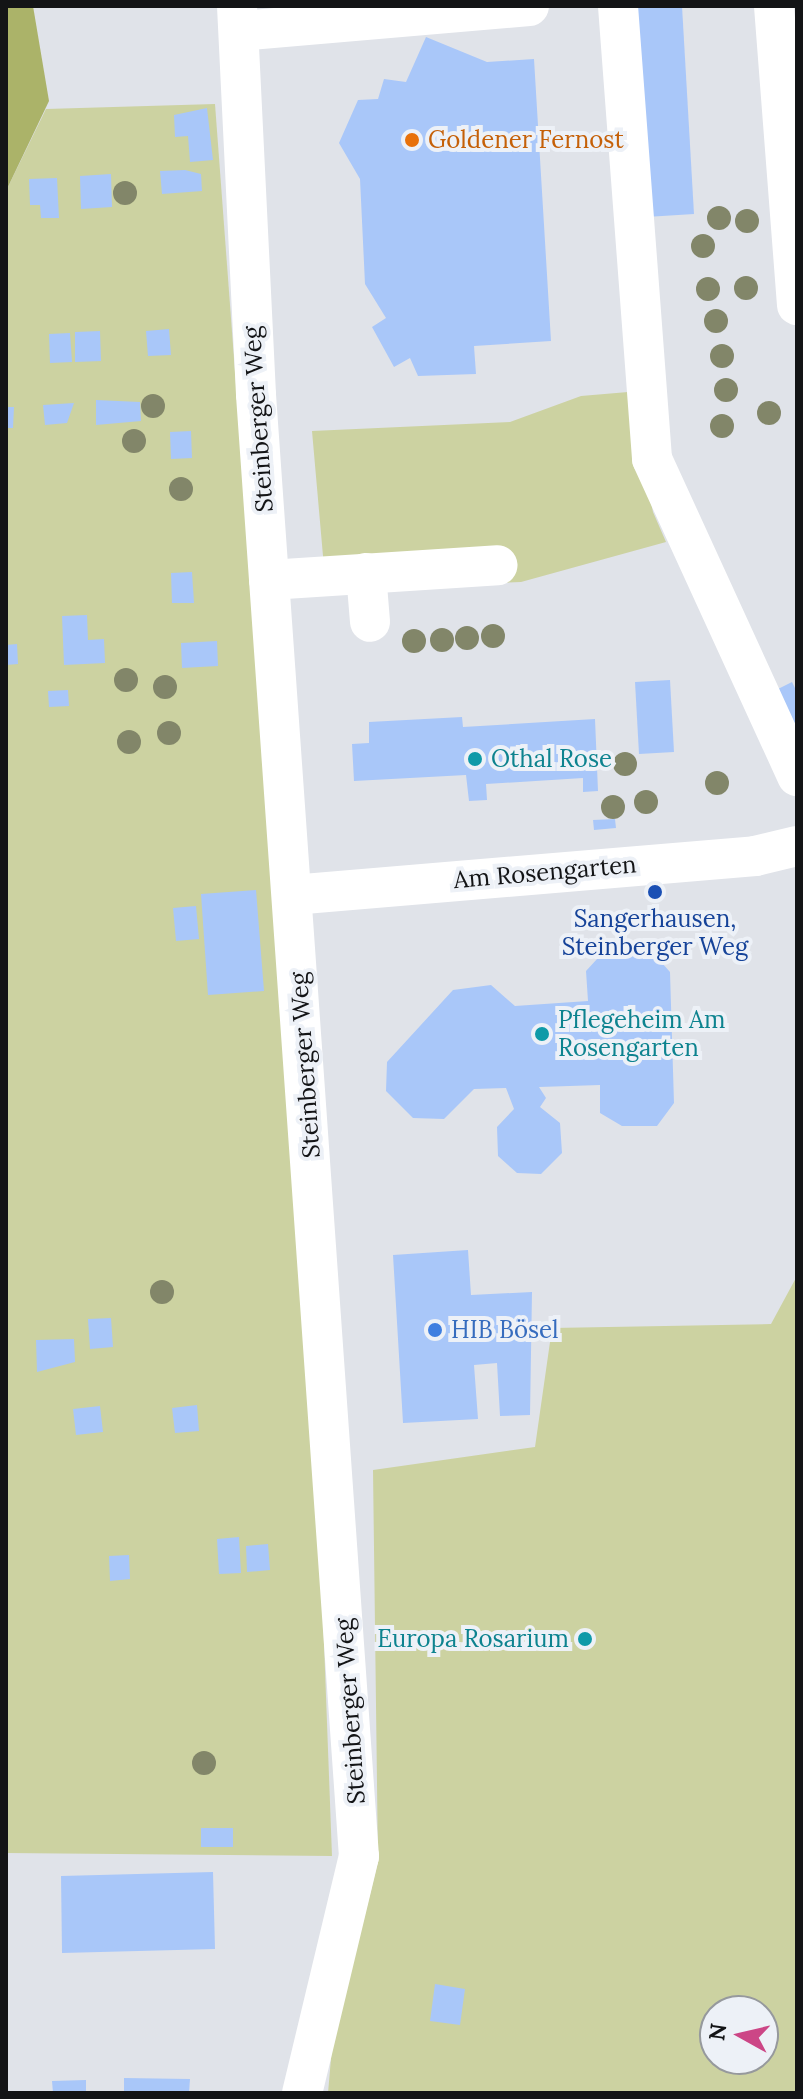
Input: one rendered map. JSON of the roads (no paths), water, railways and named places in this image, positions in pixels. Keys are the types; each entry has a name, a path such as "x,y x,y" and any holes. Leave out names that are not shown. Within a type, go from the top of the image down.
{"street":[{"path":"238,18 529,6"},
{"path":"618,6 652,459 797,776"},
{"path":"774,6 797,305"},
{"name":"Steinberger Weg","path":"238,18 269,580 359,1856 302,2093"},
{"path":"269,580 498,565"},
{"path":"366,573 370,622"},
{"name":"Am Rosengarten","path":"292,895 755,856 797,846"}],"place":[{"name":"Goldener Fernost","path":"412,140"},
{"name":"Othal Rose","path":"475,759"},
{"name":"Sangerhausen, Steinberger Weg","path":"655,892"},
{"name":"Pflegeheim Am Rosengarten","path":"542,1034"},
{"name":"HIB Bösel","path":"435,1330"},
{"name":"Europa Rosarium","path":"585,1639"}]}
